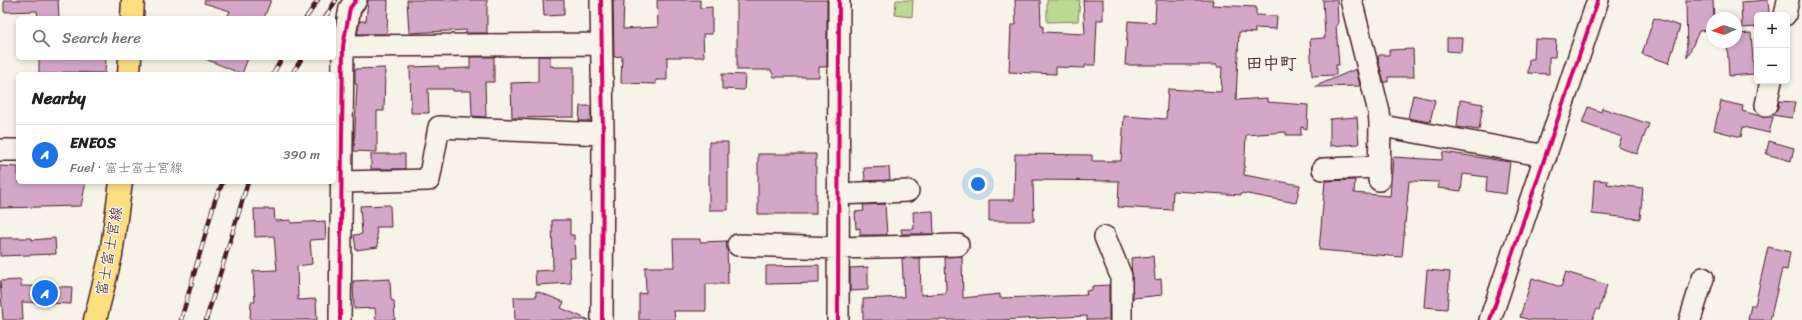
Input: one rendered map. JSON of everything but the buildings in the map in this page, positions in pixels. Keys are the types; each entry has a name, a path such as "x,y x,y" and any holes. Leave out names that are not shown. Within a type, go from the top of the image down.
{"main road":[{"path":"132,16 133,0"},
{"path":"129,72 130,60"},
{"name":"富士富士宮線","path":"95,320 111,255 121,184"}],"street":[{"path":"340,320 343,46 350,8 356,0"},
{"path":"601,0 600,44 603,134 602,320"},
{"path":"838,0 838,320"},
{"path":"1323,169 1379,173 1379,112 1351,0"},
{"path":"1490,320 1598,0"},
{"path":"1786,12 1788,0"},
{"path":"343,46 600,44"},
{"path":"1766,105 1770,84"},
{"path":"1380,123 1388,127 1546,156"},
{"path":"341,182 429,180 439,127 603,134"},
{"path":"0,150 16,150"},
{"path":"838,194 908,191"},
{"path":"1106,237 1121,276 1121,320"},
{"path":"738,245 838,248 958,245"},
{"path":"1690,320 1702,278"}],"green space":[{"path":"896,0 913,0 912,17 895,15"},
{"path":"1047,0 1080,0 1078,21 1047,22"}],"railway":[{"path":"307,16 318,0"},
{"path":"326,16 336,0"},
{"path":"274,72 281,60"},
{"path":"293,72 301,60"},
{"path":"181,320 215,200 222,184"},
{"path":"206,320 247,184"}],"cycle path":[{"path":"340,320 343,46 350,8 356,0"},
{"path":"601,0 603,134 602,320"},
{"path":"838,320 839,0"},
{"path":"1490,320 1598,0"}],"place":[{"name":"ENEOS","path":"45,293"}],"district":[{"name":"田中町","path":"1271,63"}]}
